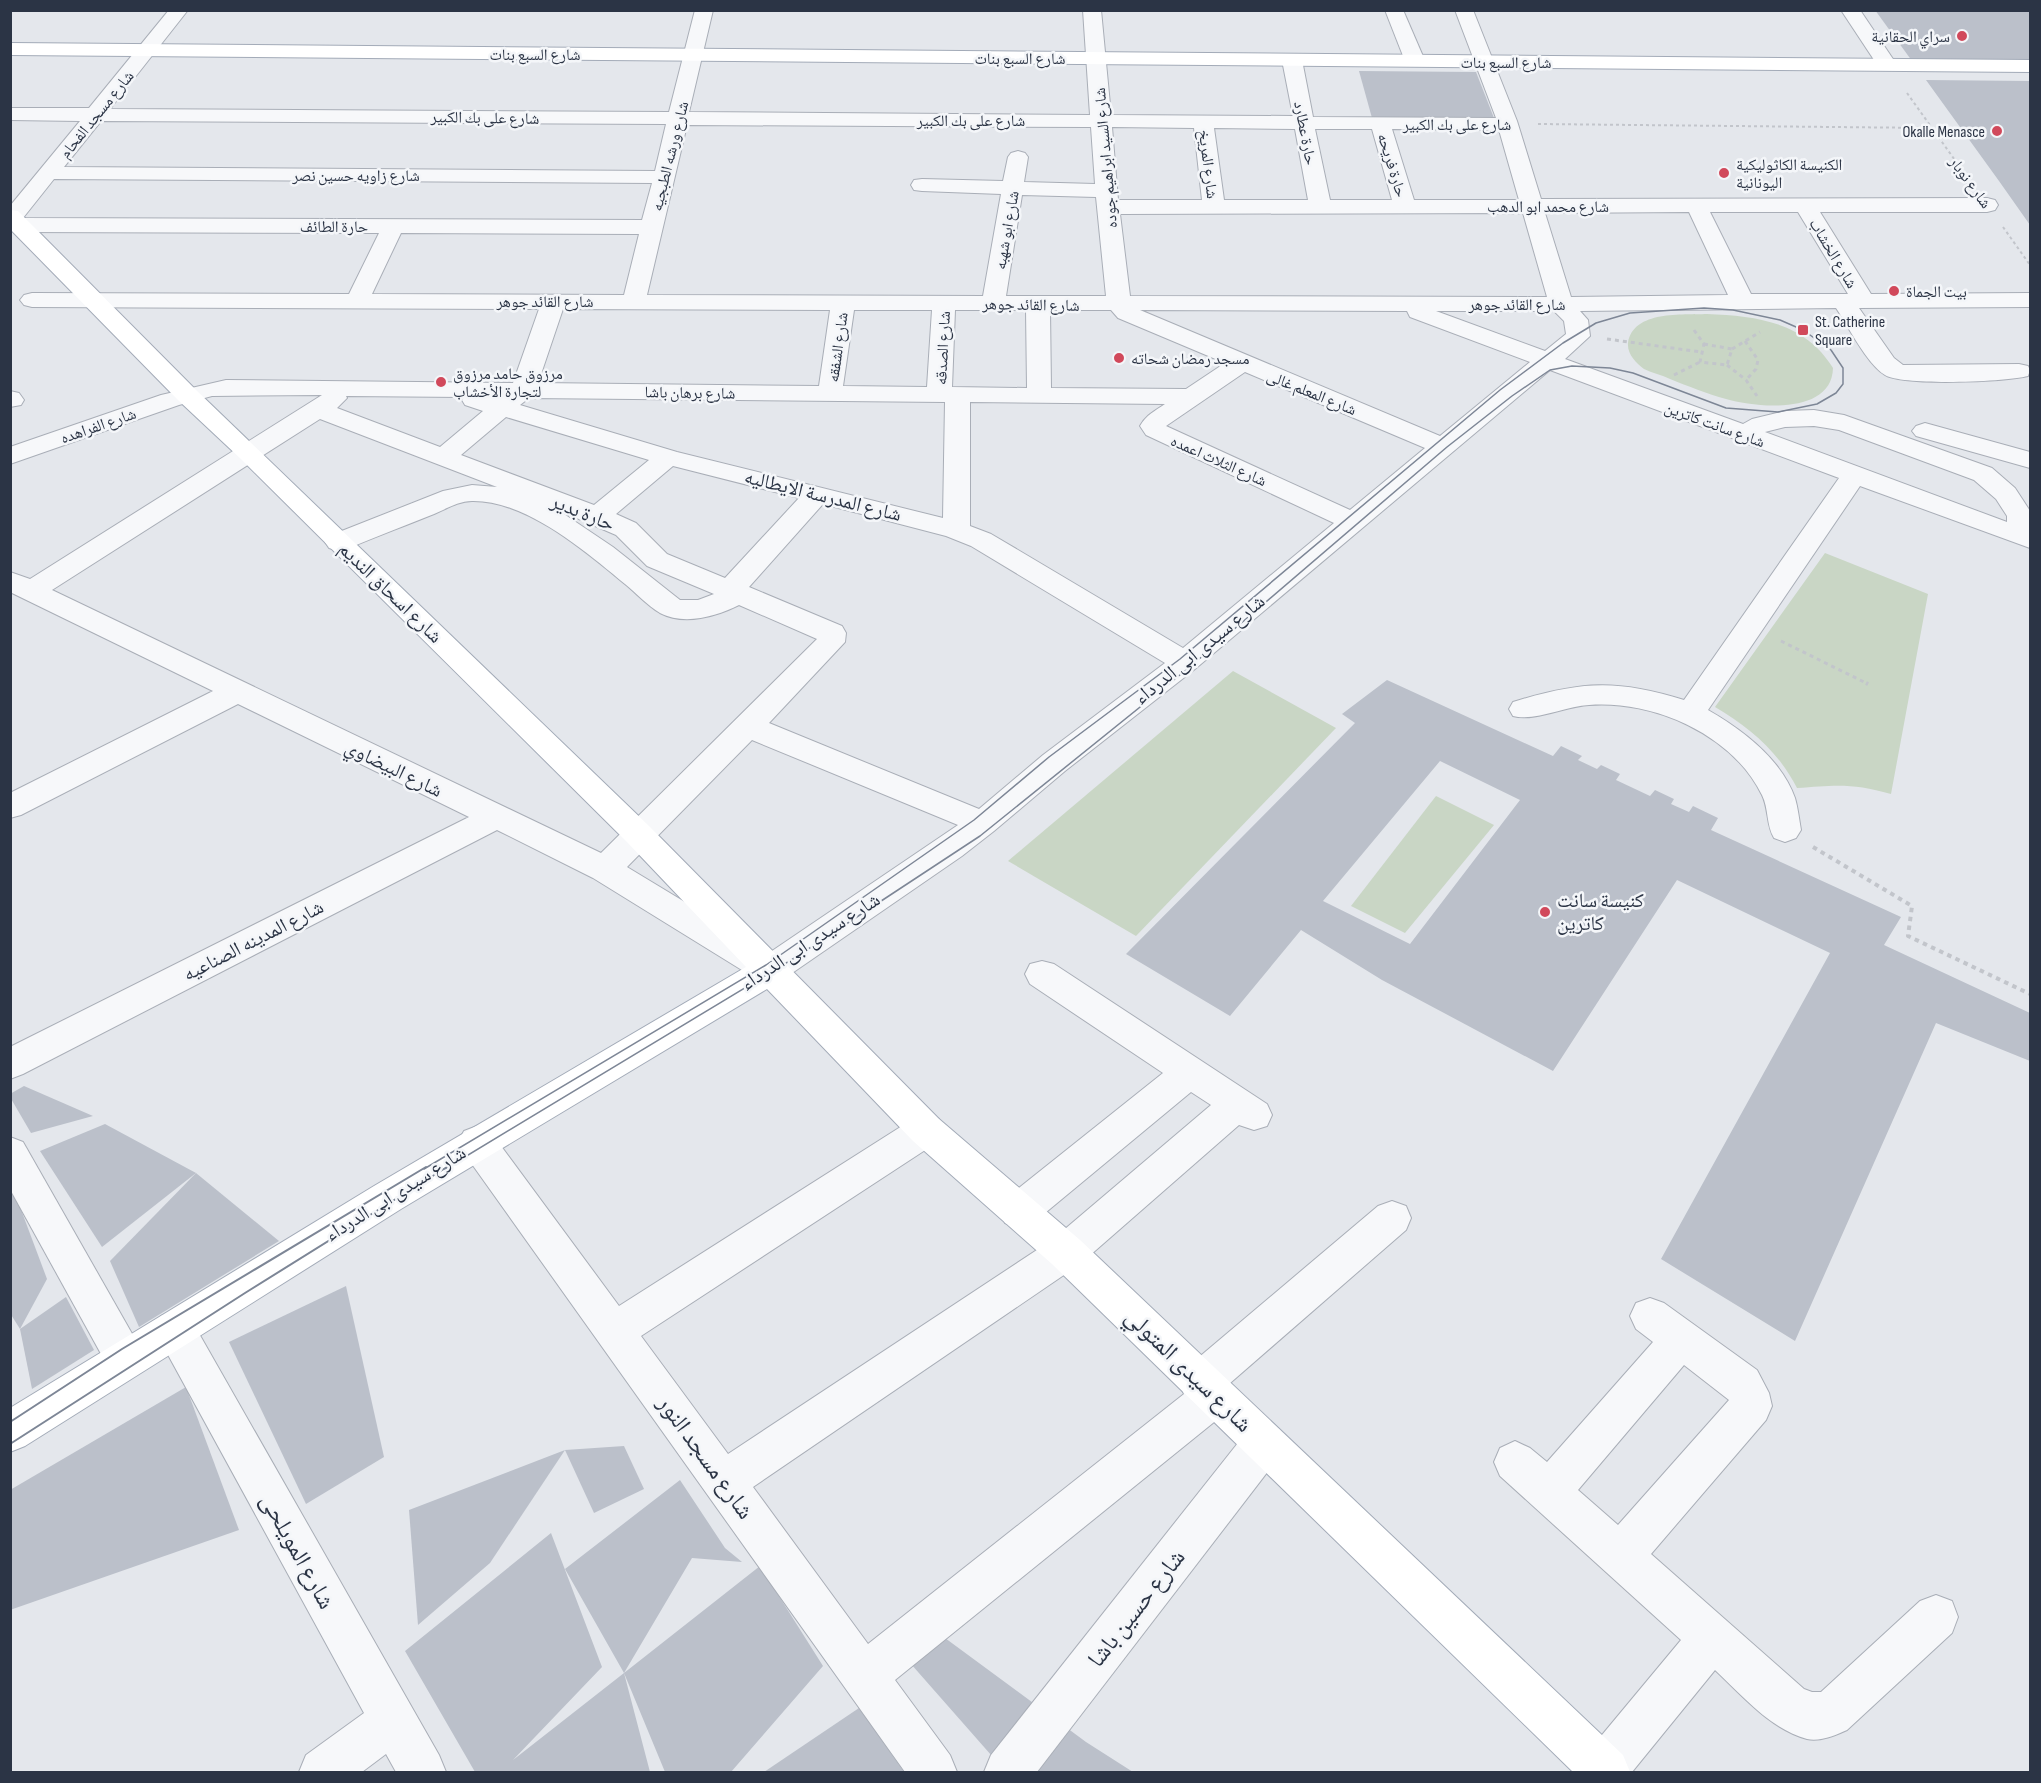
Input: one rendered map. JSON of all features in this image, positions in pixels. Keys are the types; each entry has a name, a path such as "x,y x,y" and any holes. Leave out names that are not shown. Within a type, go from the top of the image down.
{"main road":[{"name":"شارع السبع بنات","path":"10,50 2031,66"},
{"name":"شارع اسحاق النديم","path":"13,220 187,395 638,834 770,970"},
{"name":"شارع سيدى المتولي","path":"770,970 926,1130 1066,1252 1605,1771"},
{"name":"شارع سيدى ابى الدرداء","path":"10,1432 477,1142 770,970"}],"street":[{"name":"شارع مسجد الفحام","path":"13,220 179,10"},
{"name":"شارع ورشه الطبجيه","path":"634,301 704,10"},
{"name":"شارع السيد ابراهيم جوده","path":"1092,10 1119,305"},
{"path":"1394,10 1415,61"},
{"path":"1464,10 1508,124 1560,304 1576,320 1578,336"},
{"path":"1850,10 1887,65"},
{"name":"حارة عطارد","path":"1292,60 1320,206"},
{"name":"شارع على بك الكبير","path":"10,114 1508,124"},
{"name":"شارع المريخ","path":"1203,122 1214,207"},
{"name":"حارة فريحه","path":"1380,123 1405,206"},
{"name":"شارع ابو شهبه","path":"993,303 1018,157"},
{"name":"شارع زاويه حسين نصر","path":"49,173 664,177"},
{"name":"شارع محمد ابو الدهب","path":"922,185 1013,189 1214,207 1987,205"},
{"name":"شارع الخشاب","path":"1805,205 1885,363 1895,370 1912,374 2019,371"},
{"path":"1696,206 1743,302"},
{"name":"حارة الطائف","path":"13,220 393,226 650,227"},
{"path":"357,301 393,226"},
{"name":"شارع القائد جوهر","path":"10,310 32,300 85,292 357,301 1119,305 1672,304 2031,300"},
{"path":"443,457 523,390 554,301"},
{"name":"شارع الشفقه","path":"830,393 843,302"},
{"name":"شارع الصدقه","path":"944,303 956,530"},
{"path":"1038,303 1039,394"},
{"name":"شارع المعلم غالى","path":"1119,305 1136,319 1442,446"},
{"name":"شارع سانت كاترين","path":"1400,305 1547,360 1762,432 1854,475 2026,539"},
{"name":"شارع سيدى ابى الدرداء","path":"770,970 951,848 982,824 1054,763 1185,662 1442,446 1578,336"},
{"name":"شارع الثلاث اعمده","path":"1242,363 1155,422 1153,426 1155,430 1354,522"},
{"name":"شارع برهان باشا","path":"187,395 226,387 1194,397"},
{"path":"21,586 250,454 348,388"},
{"name":"شارع المدرسة الايطاليه","path":"435,389 669,457 956,530 981,540 1185,662"},
{"name":"شارع الفراهده","path":"11,456 187,395"},
{"name":"حارة بدير","path":"317,410 598,516 626,529 657,560 832,633 833,638 748,726"},
{"path":"1762,432 1814,418 1922,434 2031,460"},
{"path":"1762,432 1778,435 1795,432 1836,435 1975,487 1997,507 2000,518 1997,528"},
{"path":"1922,434 1983,474 2006,494 2020,516 2026,539"},
{"path":"598,516 669,457"},
{"path":"1690,714 1854,475"},
{"path":"339,542 449,499 471,493 493,493 535,510 577,534 671,607 685,612 702,611 735,591 818,494"},
{"name":"شارع البيضاوي","path":"21,586 605,869 770,970"},
{"path":"10,807 236,692"},
{"path":"1524,709 1561,697 1603,694 1647,699 1690,714 1729,736 1760,764 1779,796 1785,830"},
{"path":"605,869 748,726 982,824"},
{"name":"شارع المدينه الصناعيه","path":"10,1064 496,817"},
{"path":"724,1482 1066,1252 1246,1109 1042,974"},
{"path":"1019,1211 1191,1071"},
{"path":"615,1331 926,1130"},
{"name":"شارع مسجد النور","path":"477,1142 933,1773"},
{"path":"10,1153 122,1349 125,1359"},
{"path":"864,1676 1207,1389 1392,1218"},
{"path":"1549,1492 1665,1328 1742,1384 1748,1393 1751,1406 1620,1556"},
{"name":"شارع المويلحى","path":"175,1329 422,1773"},
{"name":"شارع حسين باشا","path":"1008,1773 1264,1443"},
{"path":"1515,1462 1788,1705 1809,1716 1831,1714 1936,1617"},
{"path":"1605,1771 1712,1638"},
{"path":"323,1773 392,1721"}],"path":[{"name":"شارع نوبار","path":"1887,65 2031,266"},
{"name":"شارع على بك الكبير","path":"1508,124 1932,128"},
{"path":"1578,336 1701,352"},
{"path":"1745,341 1757,355 1759,363 1756,371 1746,380"},
{"path":"1726,365 1732,349 1704,344 1700,362 1726,365 1746,380 1768,412 1762,432"},
{"path":"1751,626 1868,684"},
{"path":"1785,830 1912,906 1908,936 2031,994"}],"green space":[{"path":"1707,314 1761,320 1794,331 1809,340 1833,368 1829,383 1820,394 1807,401 1773,406 1756,405 1719,397 1644,369 1631,354 1628,343 1632,332 1639,325 1660,316"},
{"path":"1825,553 1928,594 1891,794 1844,786 1797,788 1781,763 1762,742 1740,723 1715,707"},
{"path":"1233,671 1336,728 1136,936 1008,861"},
{"path":"1436,796 1494,825 1405,933 1351,906"}],"building":[{"name":"سراي الحقانية","path":"1875,10 2030,10 2030,62 1912,61"},
{"path":"1359,71 1476,72 1494,118 1372,118"},
{"name":"Okalle Menasce","path":"1926,80 2030,81 2030,225 1999,181"},
{"path":"1387,680 1553,756 1561,746 1582,756 1578,760 1597,769 1601,765 1620,774 1616,780 1650,796 1655,790 1674,799 1671,804 1689,812 1693,806 1718,818 1711,830 1901,917 1884,945 2030,1013 2030,1061 1936,1023 1795,1341 1661,1259 1830,953 1677,880 1553,1071 1382,980 1301,930 1230,1016 1126,954 1355,723 1342,714","holes":["1440,761 1520,800 1410,944 1323,901"]},
{"path":"24,1086 93,1116 31,1133 10,1097 10,1094"},
{"path":"105,1124 196,1173 102,1247 40,1151"},
{"path":"196,1173 279,1241 139,1327 110,1261"},
{"path":"11,1183 47,1279 20,1329 10,1313"},
{"path":"346,1286 384,1457 306,1504 229,1342"},
{"path":"66,1297 94,1350 32,1389 20,1329"},
{"path":"186,1387 239,1530 10,1610 10,1490"},
{"path":"624,1446 644,1489 594,1513 565,1450"},
{"path":"565,1450 490,1563 418,1625 409,1510"},
{"path":"680,1480 725,1548 742,1562 692,1558 624,1673 565,1569"},
{"path":"551,1533 602,1667 513,1760 624,1673 650,1772 475,1772 405,1651"},
{"path":"760,1566 823,1666 731,1772 665,1772 624,1673"},
{"path":"945,1638 1086,1742 1133,1772 1006,1772 911,1664"},
{"path":"859,1708 904,1772 764,1772"}],"tram line":[{"path":"424,1169 766,965 974,820 1049,757 1180,659 1500,390 1563,343 1596,323 1630,313 1704,308 1733,310 1780,320 1803,330 1831,350 1843,368 1843,384 1836,393 1817,404 1778,412 1726,408 1633,373 1610,368 1572,366 1550,370 1512,396 1447,447 1191,666 980,836 796,957 445,1169"},
{"path":"10,1422 122,1349 426,1167"},
{"path":"10,1444 447,1167"}],"place":[{"name":"سراي الحقانية","path":"1962,36"},
{"name":"Okalle Menasce","path":"1997,131"},
{"name":"الكنيسة الكاثوليكية اليونانية","path":"1724,173"},
{"name":"بيت الجماة","path":"1894,291"},
{"name":"St. Catherine Square","path":"1803,330"},
{"name":"مسجد رمضان شحاته","path":"1119,358"},
{"name":"مرزوق حامد مرزوق لتجارة الأخشاب","path":"441,382"},
{"name":"كنيسة سانت كاترين","path":"1545,912"}]}
